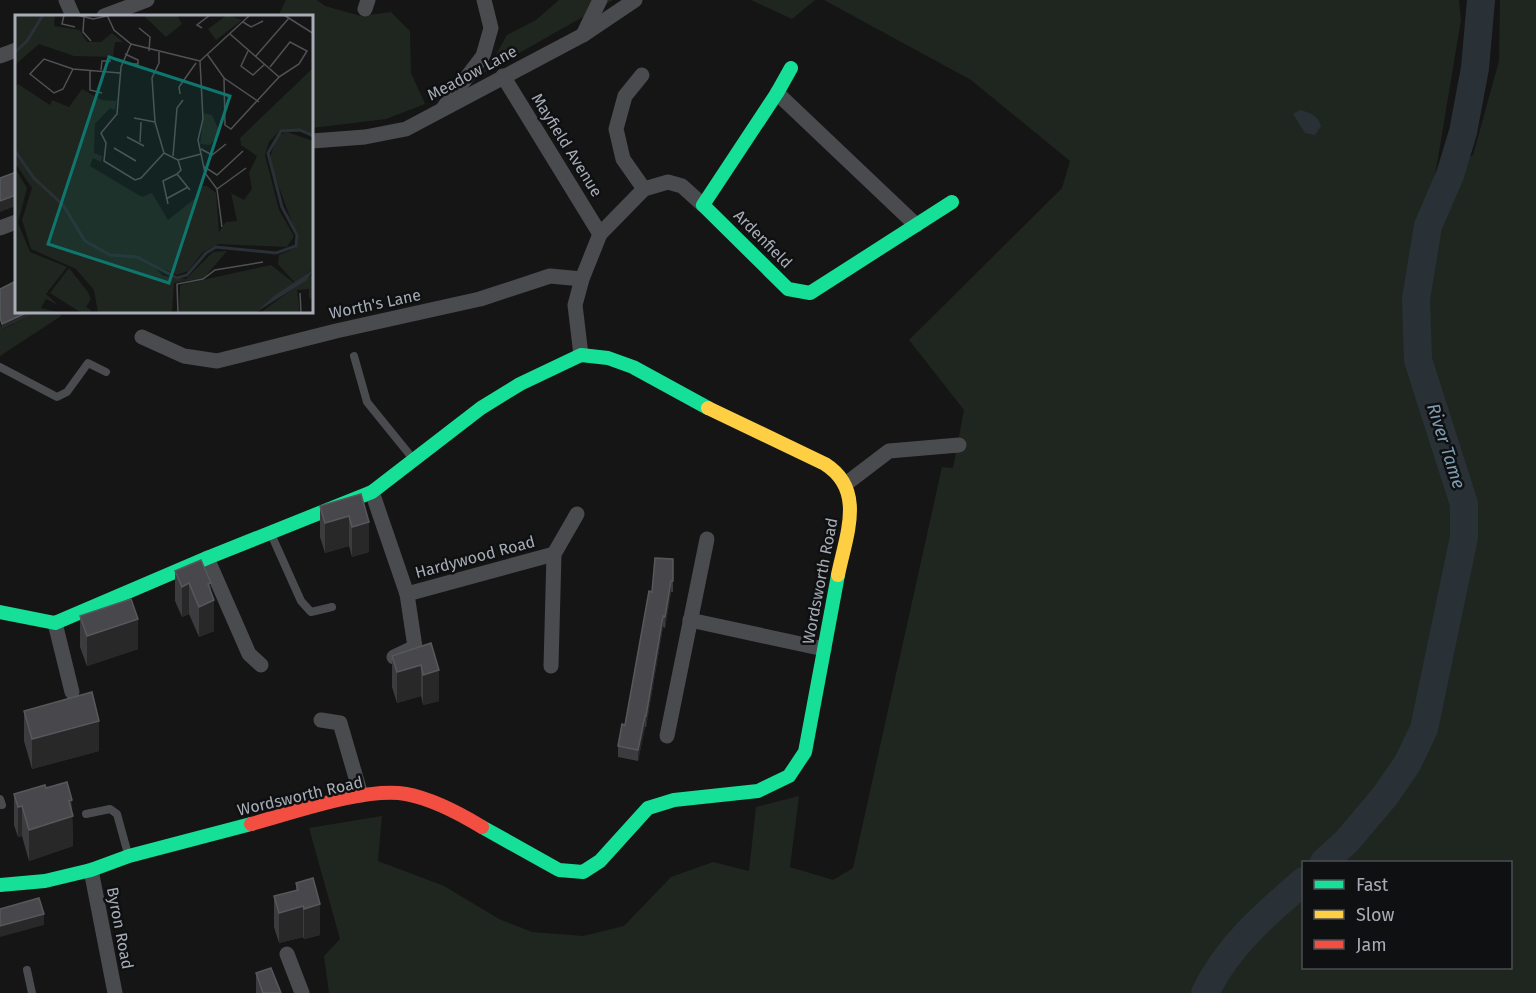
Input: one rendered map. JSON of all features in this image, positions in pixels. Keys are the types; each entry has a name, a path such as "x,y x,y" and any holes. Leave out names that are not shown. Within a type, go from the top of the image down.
{"street":[{"path":"66,0 73,15"},
{"path":"107,15 147,0"},
{"path":"443,109 445,103 483,56 491,28 484,0"},
{"path":"584,35 600,0"},
{"name":"Meadow Lane","path":"314,141 365,137 406,129 584,35 635,0"},
{"path":"0,56 15,50"},
{"path":"581,355 575,305 582,279 600,234 645,189 668,182 682,186 703,205 791,68"},
{"path":"642,75 625,96 616,129 623,159 645,189"},
{"name":"Mayfield Avenue","path":"503,76 600,234"},
{"path":"777,93 915,225"},
{"name":"Ardenfield","path":"703,205 788,289 810,293 952,202"},
{"path":"0,228 15,222"},
{"name":"Worth's Lane","path":"142,337 184,356 217,361 336,331 480,299 550,276 582,279"},
{"path":"0,612 56,623 207,558 372,492 481,408 520,384 581,355 608,358 633,367 732,421 838,471 847,483 889,451 959,445"},
{"name":"Wordsworth Road","path":"0,885 45,881 91,870 129,856 361,795 405,794 451,809 559,870 583,872 600,861 648,807 674,800 758,791 789,776 805,752 852,506 847,483"},
{"path":"372,492 407,594 415,646 394,657"},
{"name":"Hardywood Road","path":"551,666 554,554 578,514"},
{"path":"667,736 707,539"},
{"name":"Hardywood Road","path":"407,594 554,554"},
{"path":"207,558 249,654 261,665"},
{"path":"690,620 824,649"},
{"path":"56,623 58,640 72,692"},
{"path":"321,720 340,723 361,795"},
{"name":"Byron Road","path":"91,870 115,993"},
{"path":"287,954 302,993"}],"lane":[{"path":"354,356 367,402 415,461"},
{"path":"0,367 57,397 67,392 88,363 106,372"},
{"path":"271,533 301,601 311,612 332,607"},
{"path":"86,814 110,809 117,814 129,856"},
{"path":"27,970 32,993"}],"shaded area":[{"path":"286,0 317,0 325,6 361,16 391,12 410,31 411,73 425,104 386,119 314,128 314,15 278,15"},
{"path":"559,0 613,0 480,75 494,58 507,35 536,20"},
{"path":"751,0 815,0 792,19"},
{"path":"824,0 1459,0 1461,20 1435,176 1473,155 1499,61 1500,0 1536,0 1536,993 329,993 324,956 340,939 309,828 382,816 378,861 444,886 499,919 532,932 583,936 624,926 671,877 713,862 749,871 756,807 799,796 790,867 833,880 853,868 942,467 953,468 964,410 909,340 1062,188 1070,161 971,80"},
{"path":"1300,110 1318,119 1321,126 1315,135 1305,133 1293,114"},
{"path":"35,314 60,314 61,316 0,356 0,324 3,329"}],"building":[{"path":"15,172 15,195 0,201 0,178"},
{"path":"15,282 15,314 24,314 2,324 0,318 0,289"},
{"path":"361,494 369,522 352,527 349,516 325,523 320,506"},
{"path":"655,558 673,559 673,581 671,581 665,617 663,616 638,750 618,746 622,724 625,725 649,591 652,592"},
{"path":"201,560 211,583 208,584 214,600 199,607 189,583 182,587 175,571"},
{"path":"131,599 138,619 87,636 80,616"},
{"path":"431,643 439,670 423,675 421,665 397,672 392,656"},
{"path":"92,692 99,721 32,739 24,711"},
{"path":"67,782 73,816 29,830 22,806 18,807 14,794 45,785 46,788"},
{"path":"313,878 320,904 279,913 274,896 298,890 296,883"},
{"path":"39,898 44,914 0,926 0,909"},
{"path":"271,968 281,993 263,993 256,973"}],"waterway":[{"name":"River Tame","path":"1325,861 1347,841 1385,796 1407,764 1424,729 1464,537 1464,504 1418,360 1416,299 1428,226 1450,175 1463,132 1475,68 1481,0"},
{"name":"River Tame","path":"1205,993 1224,961 1248,932 1302,883"}],"traffic: fast":[{"path":"791,68 703,205 788,289 810,293 952,202"},
{"path":"0,612 55,623 207,558 372,492 481,408 520,384 581,355 608,358 633,367 708,408"},
{"path":"482,827 559,870 583,872 600,861 648,808 674,800 758,791 789,776 805,752 838,575"},
{"path":"0,885 45,881 91,870 129,856 251,824"}],"traffic: slow":[{"path":"708,408 825,464 838,475 845,487 850,514 838,575"}],"traffic: jam":[{"path":"251,824 329,802 370,794 389,793 426,799 482,827"}]}
